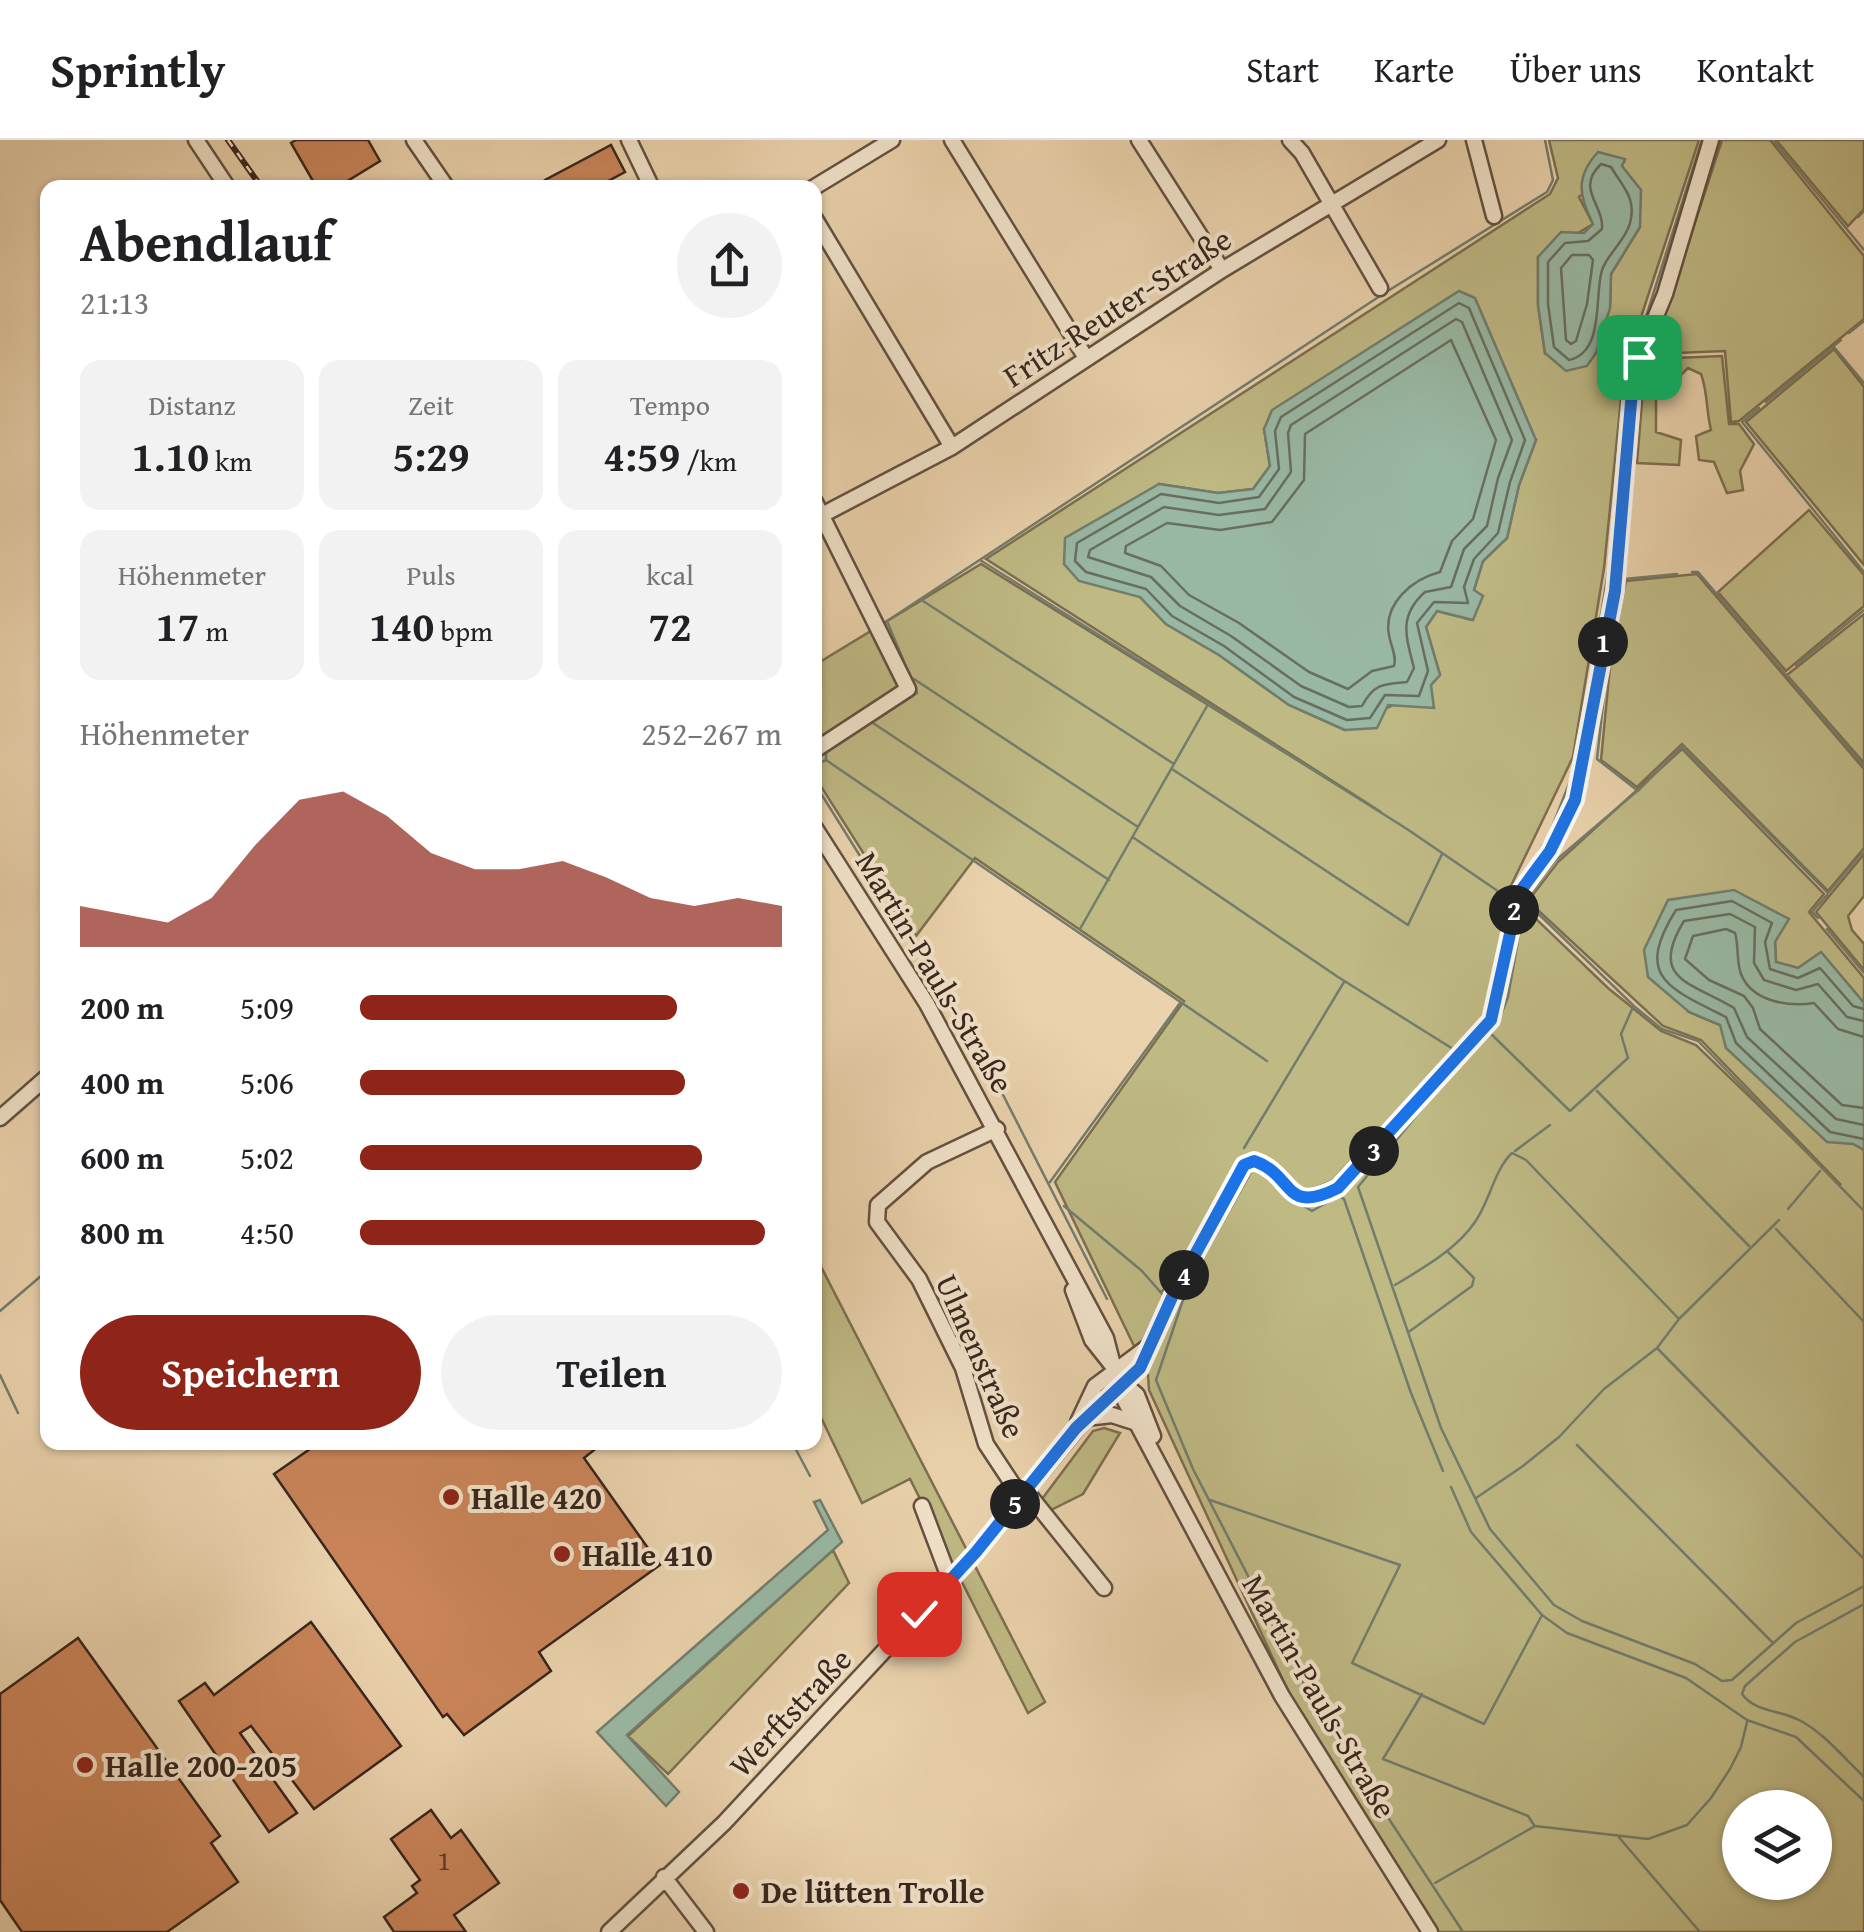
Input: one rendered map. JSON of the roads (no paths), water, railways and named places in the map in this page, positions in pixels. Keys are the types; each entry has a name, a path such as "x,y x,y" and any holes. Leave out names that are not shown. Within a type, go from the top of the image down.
{"street":[{"path":"196,140 223,180"},
{"path":"414,140 442,180"},
{"path":"629,140 648,180"},
{"path":"822,183 892,140"},
{"path":"952,140 1086,358"},
{"path":"1139,140 1222,270"},
{"path":"1290,140 1332,202 1380,288"},
{"name":"Fritz-Reuter-Straße","path":"822,507 952,447 1222,270 1438,140"},
{"path":"1474,140 1494,216"},
{"name":"Werftstraße","path":"609,1932 724,1823 950,1580 1081,1423 1140,1368 1173,1295 1244,1165 1254,1161 1263,1164 1298,1196 1307,1199 1316,1199 1338,1188 1491,1020 1519,893 1560,834 1586,760 1615,591 1632,391 1639,357 1665,294 1711,140"},
{"path":"822,231 952,447"},
{"path":"822,514 908,689 822,745"},
{"name":"Martin-Pauls-Straße","path":"822,839 927,1004 997,1130 1106,1338 1114,1369 1140,1400 1170,1484"},
{"path":"0,1118 40,1083"},
{"name":"Ulmenstraße","path":"997,1130 927,1162 878,1206 878,1222 918,1279 963,1368 986,1444 1023,1494 1104,1588"},
{"path":"1114,1369 1154,1342"},
{"name":"Werftstraße","path":"1081,1423 1096,1386 1114,1369"},
{"name":"Martin-Pauls-Straße","path":"1123,1384 1125,1401 1282,1696 1430,1932"},
{"path":"1081,1423 1112,1415 1137,1423"},
{"path":"922,1506 950,1580"},
{"path":"664,1876 706,1932"}],"water":[{"path":"1598,152 1625,159 1622,166 1641,190 1640,227 1611,274 1610,308 1596,353 1587,366 1566,371 1545,353 1538,305 1538,257 1561,232 1584,233 1593,224 1582,187 1586,170"},
{"path":"1459,291 1475,298 1536,440 1519,485 1507,538 1483,561 1474,590 1483,596 1473,620 1437,611 1426,627 1440,675 1431,685 1434,708 1388,705 1377,728 1345,730 1289,705 1219,655 1166,624 1140,597 1079,581 1064,564 1065,538 1159,484 1218,493 1253,489 1270,466 1264,429 1272,410"},
{"path":"1734,890 1789,919 1775,942 1776,962 1798,968 1821,952 1864,1003 1864,1150 1853,1144 1827,1142 1726,1048 1720,1025 1689,1012 1648,977 1644,950 1668,900"},
{"path":"820,1500 842,1542 627,1735 679,1792 666,1806 597,1732 828,1530 814,1502"}],"waterway":[{"path":"826,760 826,752 917,693 887,621 1383,294 1547,192 1553,180 1545,140"},
{"path":"1639,339 1702,140"},
{"path":"1696,215 1720,140"},
{"path":"1773,140 1864,250"},
{"path":"1858,217 1864,211"},
{"path":"1849,333 1864,321"},
{"path":"1637,409 1655,338"},
{"path":"1766,402 1841,340"},
{"path":"1833,346 1864,383"},
{"path":"1584,719 1610,560 1625,395"},
{"path":"1759,408 1742,422 1864,572"},
{"path":"1625,560 1628,516"},
{"path":"980,560 1407,829 1508,898"},
{"path":"1692,572 1698,572 1864,766"},
{"path":"1622,588 1624,579 1677,574"},
{"path":"920,599 1174,764"},
{"path":"1796,665 1864,610"},
{"path":"1607,669 1597,759 1638,791 1682,746 1828,893 1864,850"},
{"path":"914,679 1138,827"},
{"path":"1080,929 1207,706"},
{"path":"873,723 1109,880"},
{"path":"822,762 826,760 1267,1061"},
{"path":"1172,769 1408,925 1442,854"},
{"path":"1529,868 1549,835 1574,771"},
{"path":"1499,1020 1508,997 1525,901 1555,861 1636,792"},
{"path":"822,795 945,992"},
{"path":"1134,838 1338,977 1453,1049 1428,1079"},
{"path":"1818,918 1812,912 1827,895"},
{"path":"1501,941 1511,896"},
{"path":"1525,901 1662,1029 1698,1041 1864,1211"},
{"path":"1827,929 1864,973"},
{"path":"1244,1148 1344,982"},
{"path":"1050,1182 1180,1003"},
{"path":"1489,1032 1570,1111 1628,1058 1621,1034 1633,1007"},
{"path":"956,1011 987,1063"},
{"path":"1448,1077 1358,1187 1441,1428 1490,1529 1554,1605 1582,1621 1695,1664 1722,1681 1732,1680 1796,1623 1864,1586"},
{"path":"996,1081 1107,1299"},
{"path":"1597,1091 1749,1246"},
{"path":"1515,1151 1550,1125"},
{"path":"1341,1171 1365,1148"},
{"path":"1395,1285 1438,1258 1467,1232 1512,1153 1526,1160 1679,1319"},
{"path":"1160,1292 1169,1287 1237,1162"},
{"path":"1283,1192 1258,1169 1252,1170 1188,1285 1156,1380 1193,1469 1315,1706 1463,1932"},
{"path":"1788,1209 1820,1171"},
{"path":"1289,1197 1312,1211 1339,1196 1344,1199 1411,1393 1443,1471"},
{"path":"1064,1206 1142,1271 1163,1295"},
{"path":"1476,1498 1559,1437 1604,1389 1657,1348 1679,1319 1779,1220"},
{"path":"1776,1229 1864,1322"},
{"path":"1410,1331 1472,1286 1474,1278 1447,1251"},
{"path":"0,1311 40,1277"},
{"path":"1658,1349 1864,1559"},
{"path":"0,1375 18,1413"},
{"path":"1577,1445 1772,1642"},
{"path":"796,1450 810,1476"},
{"path":"1451,1487 1471,1532 1542,1615 1567,1633 1686,1678 1747,1720 1796,1737 1864,1801"},
{"path":"1210,1500 1400,1565 1352,1663 1484,1724 1542,1615"},
{"path":"1864,1604 1795,1642 1745,1686 1742,1694 1754,1704 1808,1725 1864,1777"},
{"path":"1422,1694 1383,1759 1528,1816 1534,1825"},
{"path":"1435,1883 1535,1826 1648,1839 1687,1825 1730,1769 1747,1722"},
{"path":"1617,1835 1700,1932"}],"railway":[{"path":"228,140 256,180"}],"place":[{"name":"Halle 420","path":"451,1497"},
{"name":"Halle 410","path":"562,1554"},
{"name":"Halle 200-205","path":"85,1765"},
{"name":"De lütten Trolle","path":"741,1891"}]}
